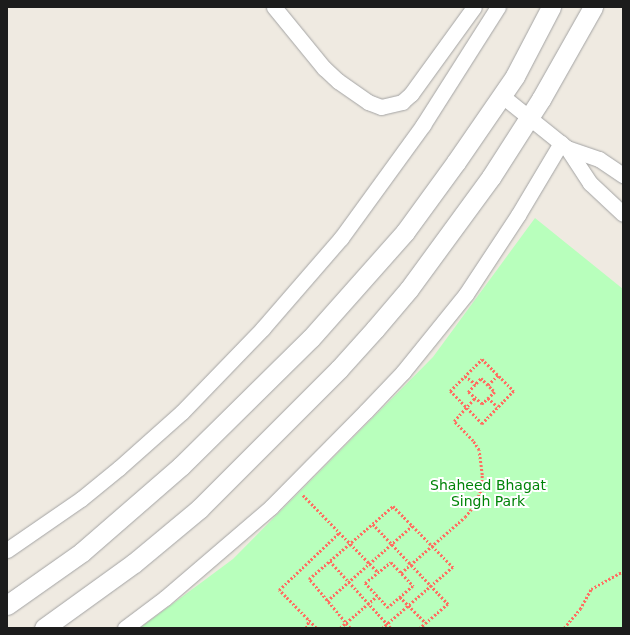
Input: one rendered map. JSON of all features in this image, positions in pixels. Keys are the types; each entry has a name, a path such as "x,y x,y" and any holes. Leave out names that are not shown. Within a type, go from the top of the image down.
{"street":[{"path":"274,7 324,68 338,81 368,102 381,106 393,105 402,102 412,94 474,7"},
{"path":"7,550 81,499 119,468 182,412 263,328 345,232 423,125 498,7"},
{"path":"7,605 82,552 164,481 311,338 405,232 456,162 515,76 551,7"},
{"path":"44,628 134,563 200,509 340,369 409,289 491,178 529,117 593,7"},
{"path":"501,95 564,145 599,159 623,175"},
{"path":"564,145 590,183 623,214"},
{"path":"125,628 165,598 212,558 293,485 403,372 458,306 564,145"}],"path":[{"path":"482,359 498,375 514,391 482,424 450,391 482,359"},
{"path":"488,385 498,375"},
{"path":"465,376 476,384"},
{"path":"481,378 488,385 495,392 482,404 468,392 481,378"},
{"path":"402,573 465,517 475,504 481,490 482,475 479,450 454,421 475,398"},
{"path":"488,398 498,407"},
{"path":"293,485 378,572"},
{"path":"350,628 309,579 393,506 454,567 383,628"},
{"path":"373,524 448,604 420,628"},
{"path":"328,601 412,526"},
{"path":"316,628 279,590 340,532"},
{"path":"330,560 390,628"},
{"path":"391,562 402,573 413,586 388,608 365,583 391,562"},
{"path":"564,628 580,609 591,590 623,571"},
{"path":"340,628 377,596"},
{"path":"400,597 426,623"},
{"path":"306,628 309,620"}],"green space":[{"name":"Shaheed Bhagat Singh Park","path":"535,218 623,289 623,628 140,628 233,559 433,357"}]}
